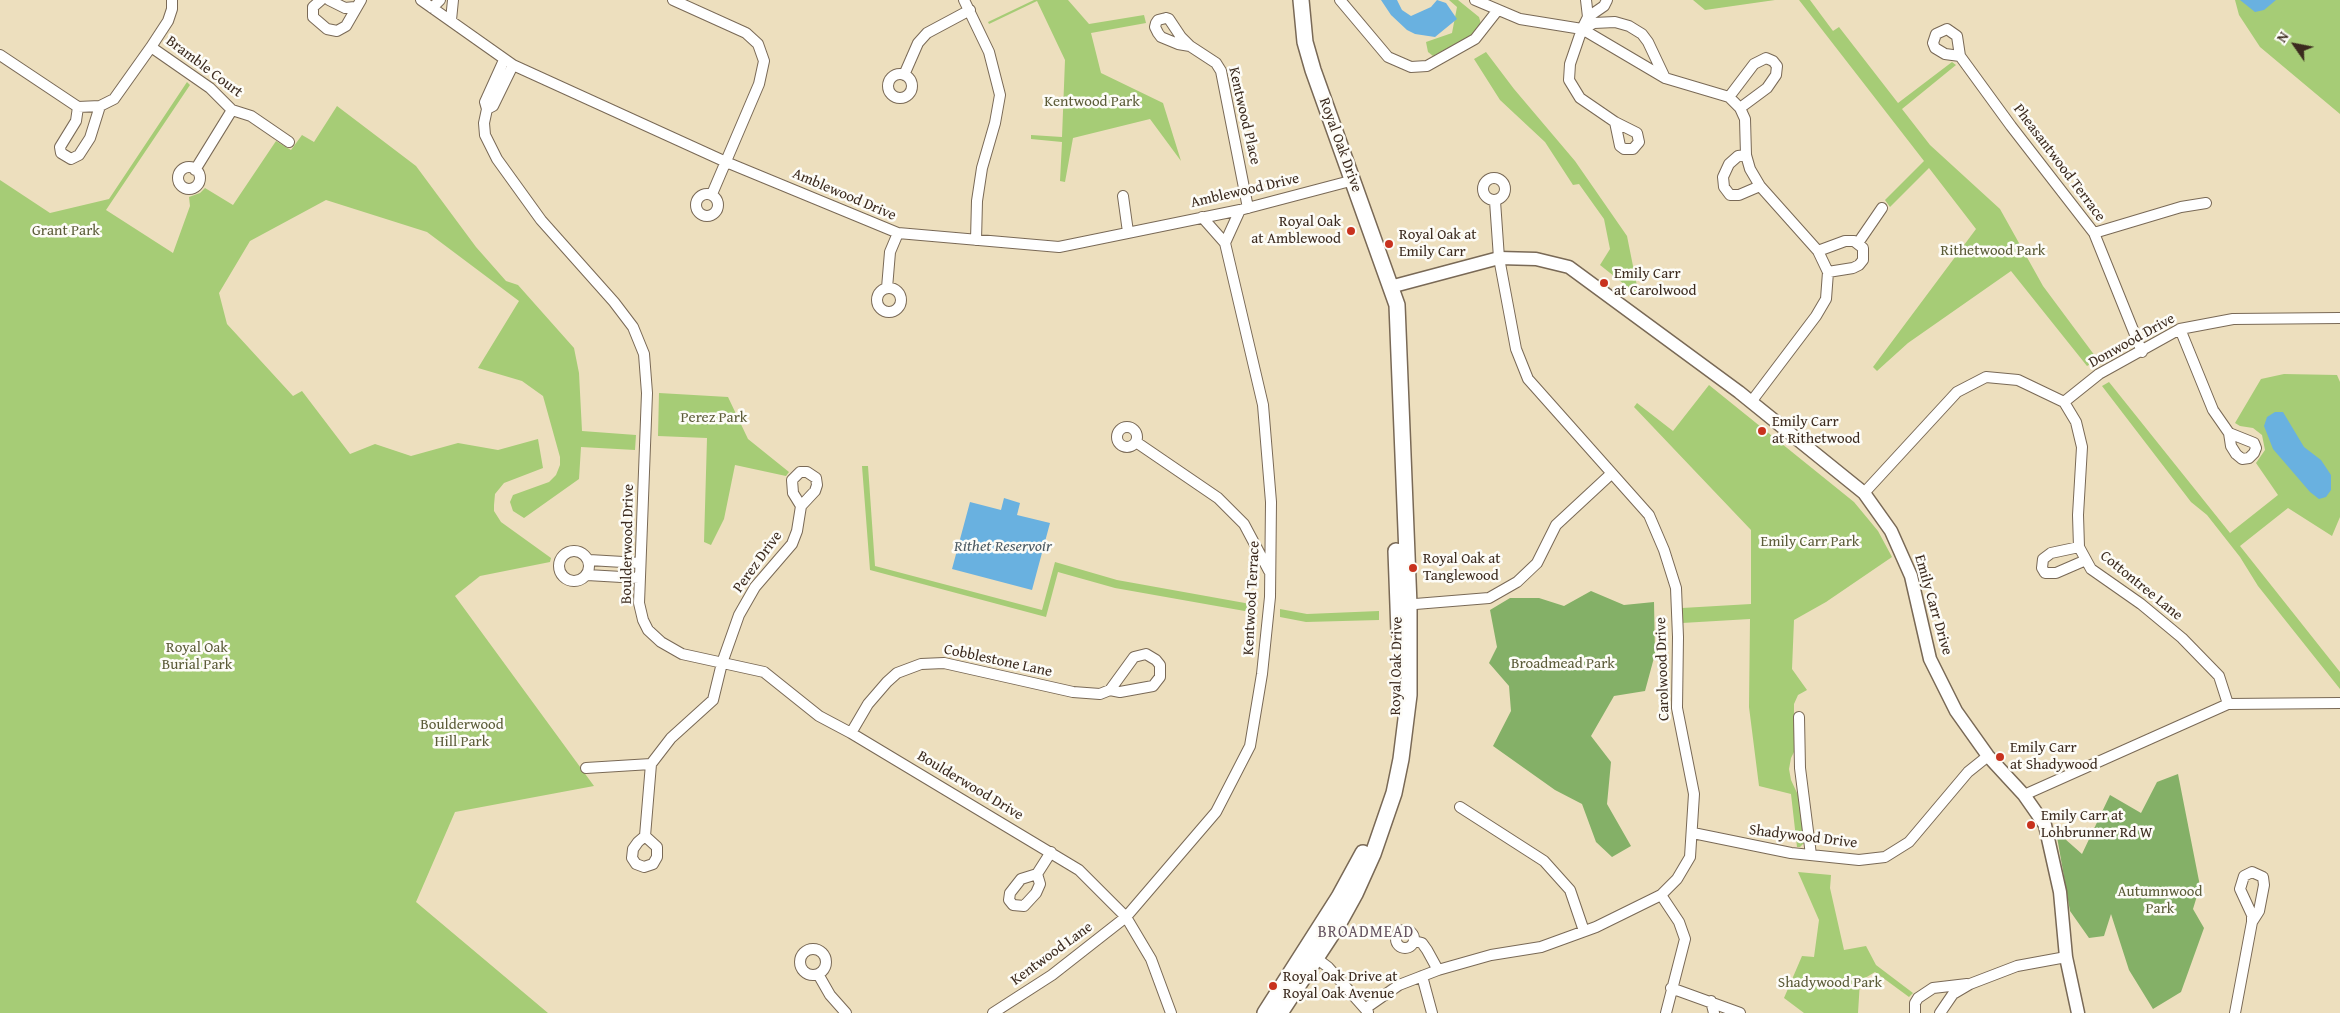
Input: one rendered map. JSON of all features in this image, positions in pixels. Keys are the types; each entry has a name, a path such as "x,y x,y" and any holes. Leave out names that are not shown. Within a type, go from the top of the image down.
{"main road":[{"name":"Royal Oak Drive","path":"1280,1013 1359,862 1375,821 1393,753 1400,684 1403,605 1388,313 1390,287 1305,42 1301,0"},
{"name":"Royal Oak Drive","path":"1265,1013 1310,954"}],"street":[{"path":"0,55 78,107 100,106 114,99 151,47 168,21 172,9 172,0"},
{"path":"321,0 313,7 313,18 331,31 337,31 346,26 358,4"},
{"path":"329,0 345,8 358,4"},
{"name":"Amblewood Drive","path":"421,0 508,63 726,162 898,233 1059,247 1244,209 1354,180"},
{"path":"432,8 440,0"},
{"path":"451,20 453,0"},
{"path":"673,0 746,33 758,44 764,61 759,84 712,194"},
{"path":"964,0 989,52 1000,95 995,123 982,168 977,202 976,240"},
{"path":"1340,0 1388,57 1411,67 1427,66 1475,39 1497,11"},
{"path":"1475,0 1497,11 1520,19 1546,25 1582,29 1665,78 1729,97 1740,108 1745,119 1746,155 1750,168 1760,186 1818,251 1828,272 1826,299 1816,316 1751,402"},
{"path":"1586,0 1588,16 1570,64 1569,80 1580,98 1616,122"},
{"path":"1588,16 1604,6 1607,0"},
{"path":"904,75 918,43 927,33 970,10"},
{"path":"1582,29 1594,23 1615,22 1629,26 1642,34 1648,42 1665,78"},
{"name":"Kentwood Place","path":"1190,46 1216,63 1221,71 1244,209"},
{"name":"Bramble Court","path":"151,47 210,88 232,110 251,116 289,142"},
{"name":"Pheasantwood Terrace","path":"1960,56 2011,126 2094,233 2142,352"},
{"path":"1729,97 1754,64 1766,58 1773,61 1777,66 1776,75 1767,88 1740,108"},
{"name":"Boulderwood Drive","path":"508,63 493,106 487,109 484,123 485,135 497,159 541,220 614,302 633,327 644,354 647,393 639,603 643,620 648,630 671,649 682,654 764,672 819,716 1079,870 1126,917 1151,959 1171,1013"},
{"path":"78,107 76,121 60,147 61,153 71,159 79,155 90,138 100,106"},
{"path":"195,170 232,110"},
{"path":"1746,155 1738,156 1729,164 1723,177 1724,187 1730,195 1739,195 1760,186"},
{"path":"1123,196 1128,232"},
{"name":"Carolwood Drive","path":"1367,1010 1399,985 1422,976 1492,954 1541,947 1584,931 1661,895 1677,878 1690,856 1693,833 1694,794 1677,708 1678,637 1676,588 1664,550 1649,515 1528,379 1516,349 1499,258 1495,201"},
{"path":"2094,233 2181,207 2206,203"},
{"path":"1858,242 1882,208"},
{"path":"1225,243 1244,209"},
{"name":"Kentwood Terrace","path":"1126,917 1216,812 1250,746 1262,674 1270,597 1271,502 1263,406 1225,243 1202,218"},
{"path":"887,288 890,252 898,233"},
{"path":"1818,251 1845,241 1858,242 1863,248 1864,254 1859,265 1853,268 1828,272"},
{"name":"Emily Carr Drive","path":"1390,287 1499,258 1536,259 1569,267 1751,402 1864,493 1891,531 1911,576 1930,659 1956,711 1988,756 2024,795 2045,825 2060,892 2066,958 2078,1013"},
{"name":"Donwood Drive","path":"2064,402 2099,374 2142,352 2180,329 2233,319 2340,318"},
{"path":"2180,329 2214,410 2229,433"},
{"path":"1864,493 1957,392 1986,377 2018,380 2064,402"},
{"name":"Cottontree Lane","path":"2064,402 2076,422 2082,447 2078,515 2079,546 2086,560 2091,569 2141,604 2182,638 2220,676 2228,704"},
{"path":"1136,442 1218,498 1244,524 1269,571"},
{"path":"1403,605 1489,598 1517,582 1537,563 1556,525 1611,474"},
{"name":"Perez Drive","path":"651,764 671,738 713,700 722,663 739,615 754,587 792,544 798,531 801,506"},
{"path":"2079,546 2051,553 2043,559 2042,568 2045,573 2056,573 2086,560"},
{"path":"571,551 582,552 589,560 590,568 587,575 583,579 573,582 563,577 558,567 562,556 571,551"},
{"path":"589,560 640,562"},
{"path":"587,575 639,578"},
{"name":"Cobblestone Lane","path":"850,733 868,704 886,682 897,673 921,664 944,663 1073,692 1100,694 1110,690 1134,657 1140,654 1152,656 1160,665 1160,677 1153,686 1120,692 1110,690"},
{"path":"2024,795 2228,704 2340,703"},
{"path":"1800,716 1800,768 1811,855"},
{"name":"Shadywood Drive","path":"1693,833 1747,846 1811,855 1859,860 1885,857 1908,842 1968,772 1988,756"},
{"path":"586,768 651,764 645,836"},
{"path":"1460,807 1544,861 1570,890 1584,931"},
{"path":"1037,874 1051,852"},
{"path":"1661,895 1679,922 1685,940 1666,1013"},
{"name":"Kentwood Lane","path":"994,1013 1052,975 1126,917"},
{"path":"2235,1013 2252,922"},
{"path":"1414,941 1422,943 1428,950 1438,970"},
{"path":"1310,954 1328,966 1367,1010"},
{"path":"1940,1013 1953,994 1970,984 2017,966 2066,958"},
{"path":"818,974 830,995 846,1013"},
{"path":"1422,976 1432,1013"},
{"path":"1915,1013 1915,1003 1918,998 1933,988 1970,984"},
{"path":"1671,988 1740,1013"},
{"path":"1711,1001 1714,1013"}],"green space":[{"name":"Kentwood Park","path":"1034,0 1068,0 1089,24 1144,15 1146,23 1091,33 1101,73 1163,103 1181,161 1150,119 1073,138 1065,182 1060,181 1062,142 1031,139 1031,135 1062,137 1065,60 1037,1 989,24 988,22"},
{"path":"1449,0 1458,0 1479,17 1481,24 1470,36 1433,56 1428,52 1426,42 1452,33 1457,7"},
{"path":"1693,0 1775,0 1705,10"},
{"name":"Rithetwood Park","path":"1799,0 1810,0 1833,31 1839,27 1898,103 1952,62 1956,65 1902,109 1930,145 2000,209 2043,286 2098,360 2087,366 2011,271 1908,343 1877,371 1873,367 1976,229 1929,168 1890,207 1885,200 1924,161"},
{"path":"2235,0 2340,0 2340,114 2260,47 2239,15"},
{"path":"1486,52 1514,89 1575,161 1627,236 1639,296 1600,265 1610,249 1604,219 1579,184 1573,185 1545,142 1500,100 1474,59"},
{"name":"Royal Oak Burial Park","path":"187,82 190,85 106,210 173,253 190,206 189,197 200,193 205,188 233,205 276,141 291,150 302,135 314,142 337,106 416,166 476,247 506,281 518,285 574,348 579,373 582,431 636,435 635,450 581,447 579,479 524,518 513,511 510,502 513,495 549,482 556,475 560,465 560,457 543,396 522,381 478,368 519,301 427,232 326,200 250,241 219,293 227,324 293,396 302,391 350,454 375,444 411,456 458,443 498,450 538,439 543,468 504,483 495,494 494,511 501,522 551,558 550,562 480,576 455,596 594,786 455,812 416,902 548,1013 0,1013 0,180 50,213 109,199"},
{"path":"2284,374 2337,375 2340,382 2340,517 2332,536 2288,508 2240,546 2340,672 2340,689 2258,586 2240,557 2207,515 2191,502 2102,386 2109,382 2230,533 2278,495 2256,463 2265,450 2262,435 2253,428 2240,426 2235,423 2261,379"},
{"name":"Emily Carr Park","path":"1709,385 1854,502 1878,531 1892,557 1826,602 1794,620 1792,669 1807,690 1798,695 1794,704 1800,740 1791,758 1789,769 1791,780 1804,808 1805,842 1800,847 1797,847 1791,794 1759,786 1749,707 1750,619 1682,623 1682,608 1751,604 1751,530 1634,407 1637,403 1673,431"},
{"name":"Perez Park","path":"659,393 728,397 748,439 789,472 786,476 735,465 724,519 711,545 704,542 707,438 658,436"},
{"path":"862,466 868,466 875,566 1042,610 1055,562 1117,580 1256,605 1256,613 1115,588 1058,572 1046,617 870,570"},
{"name":"Broadmead Park","path":"1591,591 1624,605 1654,602 1655,654 1645,691 1614,696 1591,736 1611,762 1607,804 1631,846 1612,857 1596,842 1582,804 1555,790 1493,746 1511,711 1509,686 1489,663 1497,647 1490,610 1510,598 1539,598 1564,606"},
{"path":"1280,609 1307,614 1379,611 1379,620 1306,622 1280,617"},
{"name":"Autumnwood Park","path":"2178,774 2200,886 2193,909 2204,928 2181,992 2153,1009 2129,970 2111,914 2104,936 2089,938 2070,911 2056,831 2082,854 2110,795 2141,813 2157,782"},
{"name":"Shadywood Park","path":"1798,872 1831,875 1830,888 1844,950 1866,946 1876,965 1913,993 1909,997 1875,972 1860,981 1858,1013 1804,1013 1784,998 1802,956 1814,957 1819,920"}],"water":[{"path":"1381,0 1397,0 1402,10 1411,16 1431,7 1437,0 1446,3 1457,19 1435,37 1415,34 1407,30 1391,15"},
{"path":"2240,0 2276,0 2264,10 2255,12"},
{"path":"2275,412 2283,412 2304,447 2321,460 2331,475 2331,490 2326,497 2319,499 2310,492 2273,449 2264,426 2267,417"},
{"name":"Rithet Reservoir","path":"1004,498 1020,503 1017,515 1050,523 1032,590 952,569 970,502 1001,510"}],"place":[{"name":"Royal Oak at Amblewood","path":"1351,231"},
{"name":"Royal Oak at Emily Carr","path":"1389,244"},
{"name":"Emily Carr at Carolwood","path":"1604,283"},
{"name":"Emily Carr at Rithetwood","path":"1762,431"},
{"name":"Royal Oak at Tanglewood","path":"1413,568"},
{"name":"Emily Carr at Shadywood","path":"2000,757"},
{"name":"Emily Carr at Lohbrunner Rd W","path":"2031,825"},
{"name":"Royal Oak Drive at Royal Oak Avenue","path":"1273,986"}],"district":[{"name":"BROADMEAD","path":"1366,933"}],"park label":[{"name":"Grant Park","path":"66,231"},
{"name":"Boulderwood Hill Park","path":"462,734"}]}
